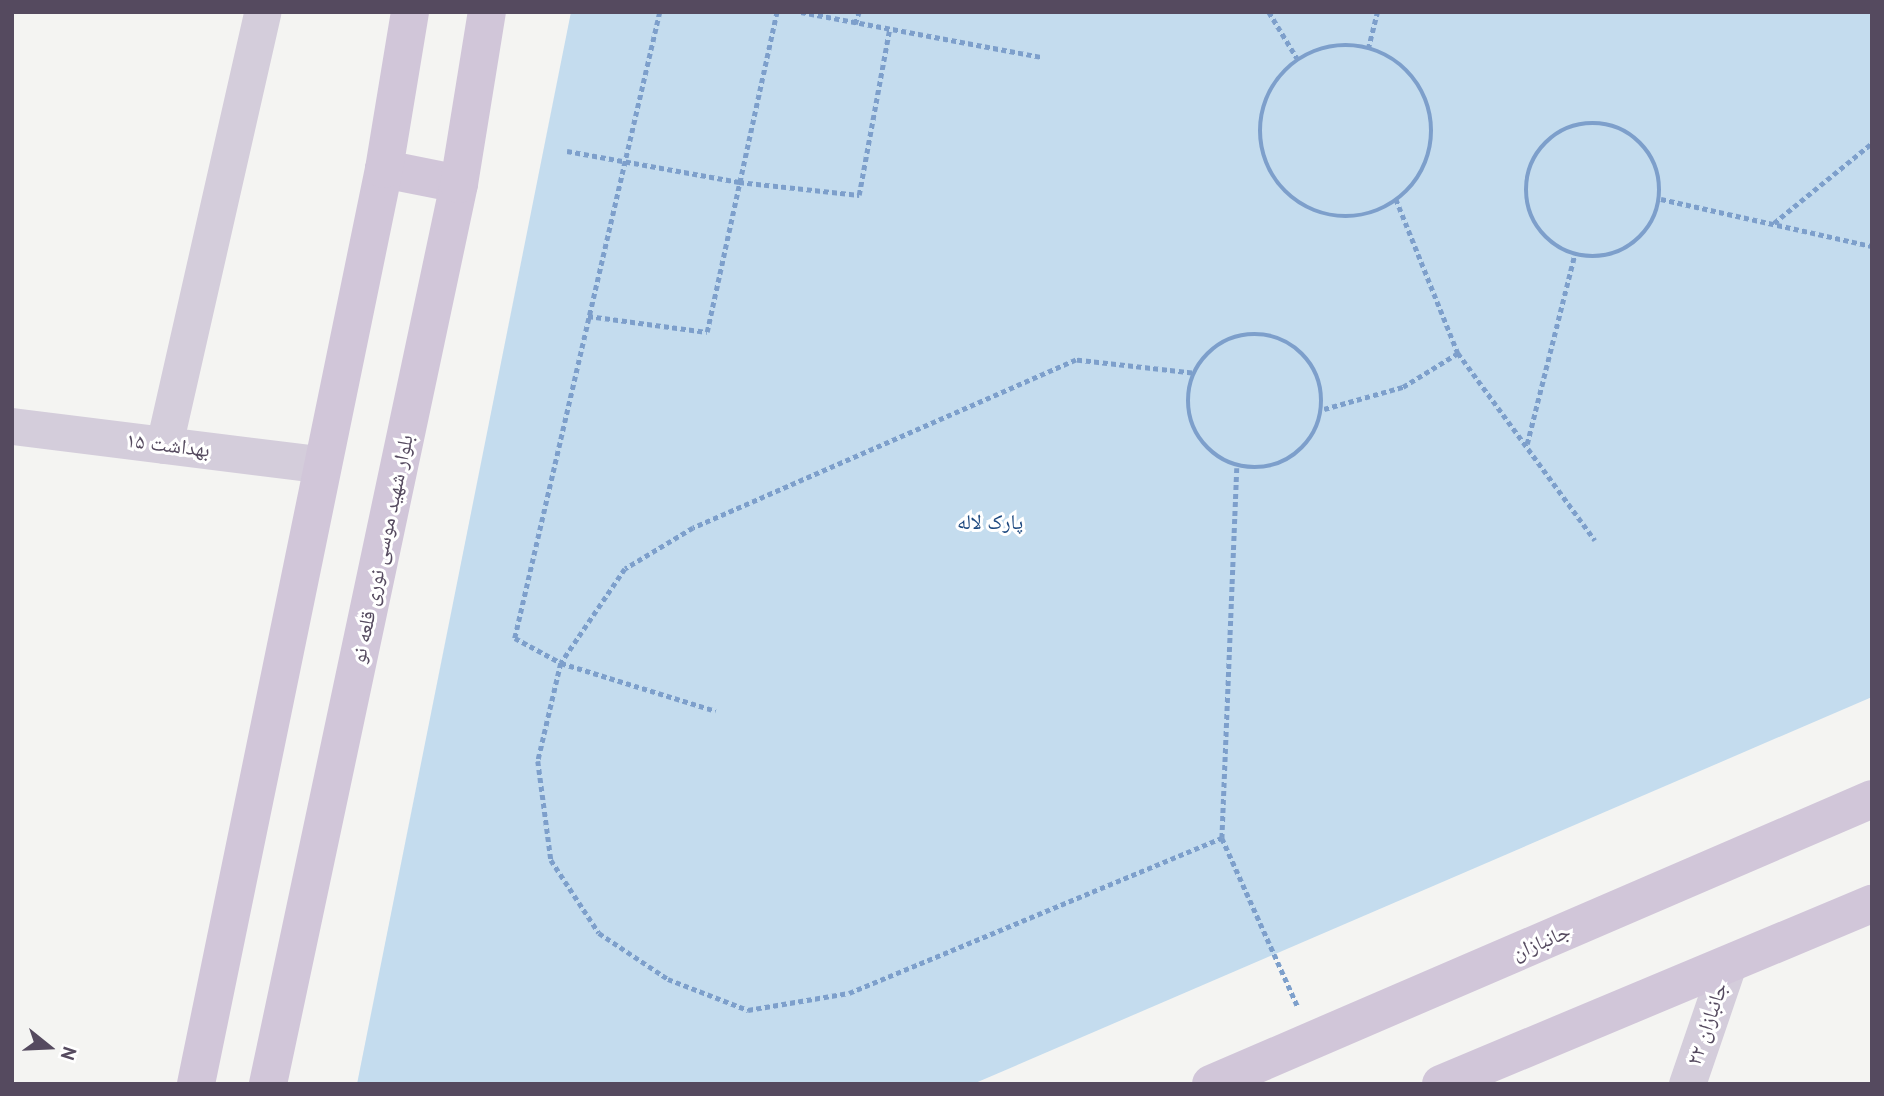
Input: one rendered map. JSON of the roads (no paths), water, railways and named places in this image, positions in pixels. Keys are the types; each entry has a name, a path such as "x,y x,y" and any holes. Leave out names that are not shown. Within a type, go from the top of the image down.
{"main road":[{"path":"196,1084 384,170 410,12"},
{"name":"بلوار شهید موسی نوری قلعه نو","path":"268,1084 459,184 487,12"},
{"path":"384,170 459,184"},
{"name":"جانبازان","path":"1211,1084 1872,799"},
{"path":"1441,1084 1872,904"}],"street":[{"path":"164,445 262,12"},
{"name":"بهداشت ۱۵","path":"12,426 323,465"},
{"name":"جانبازان ۲۲","path":"1687,1084 1728,964"}],"park label":[{"name":"پارک لاله","path":"990,522"}]}
